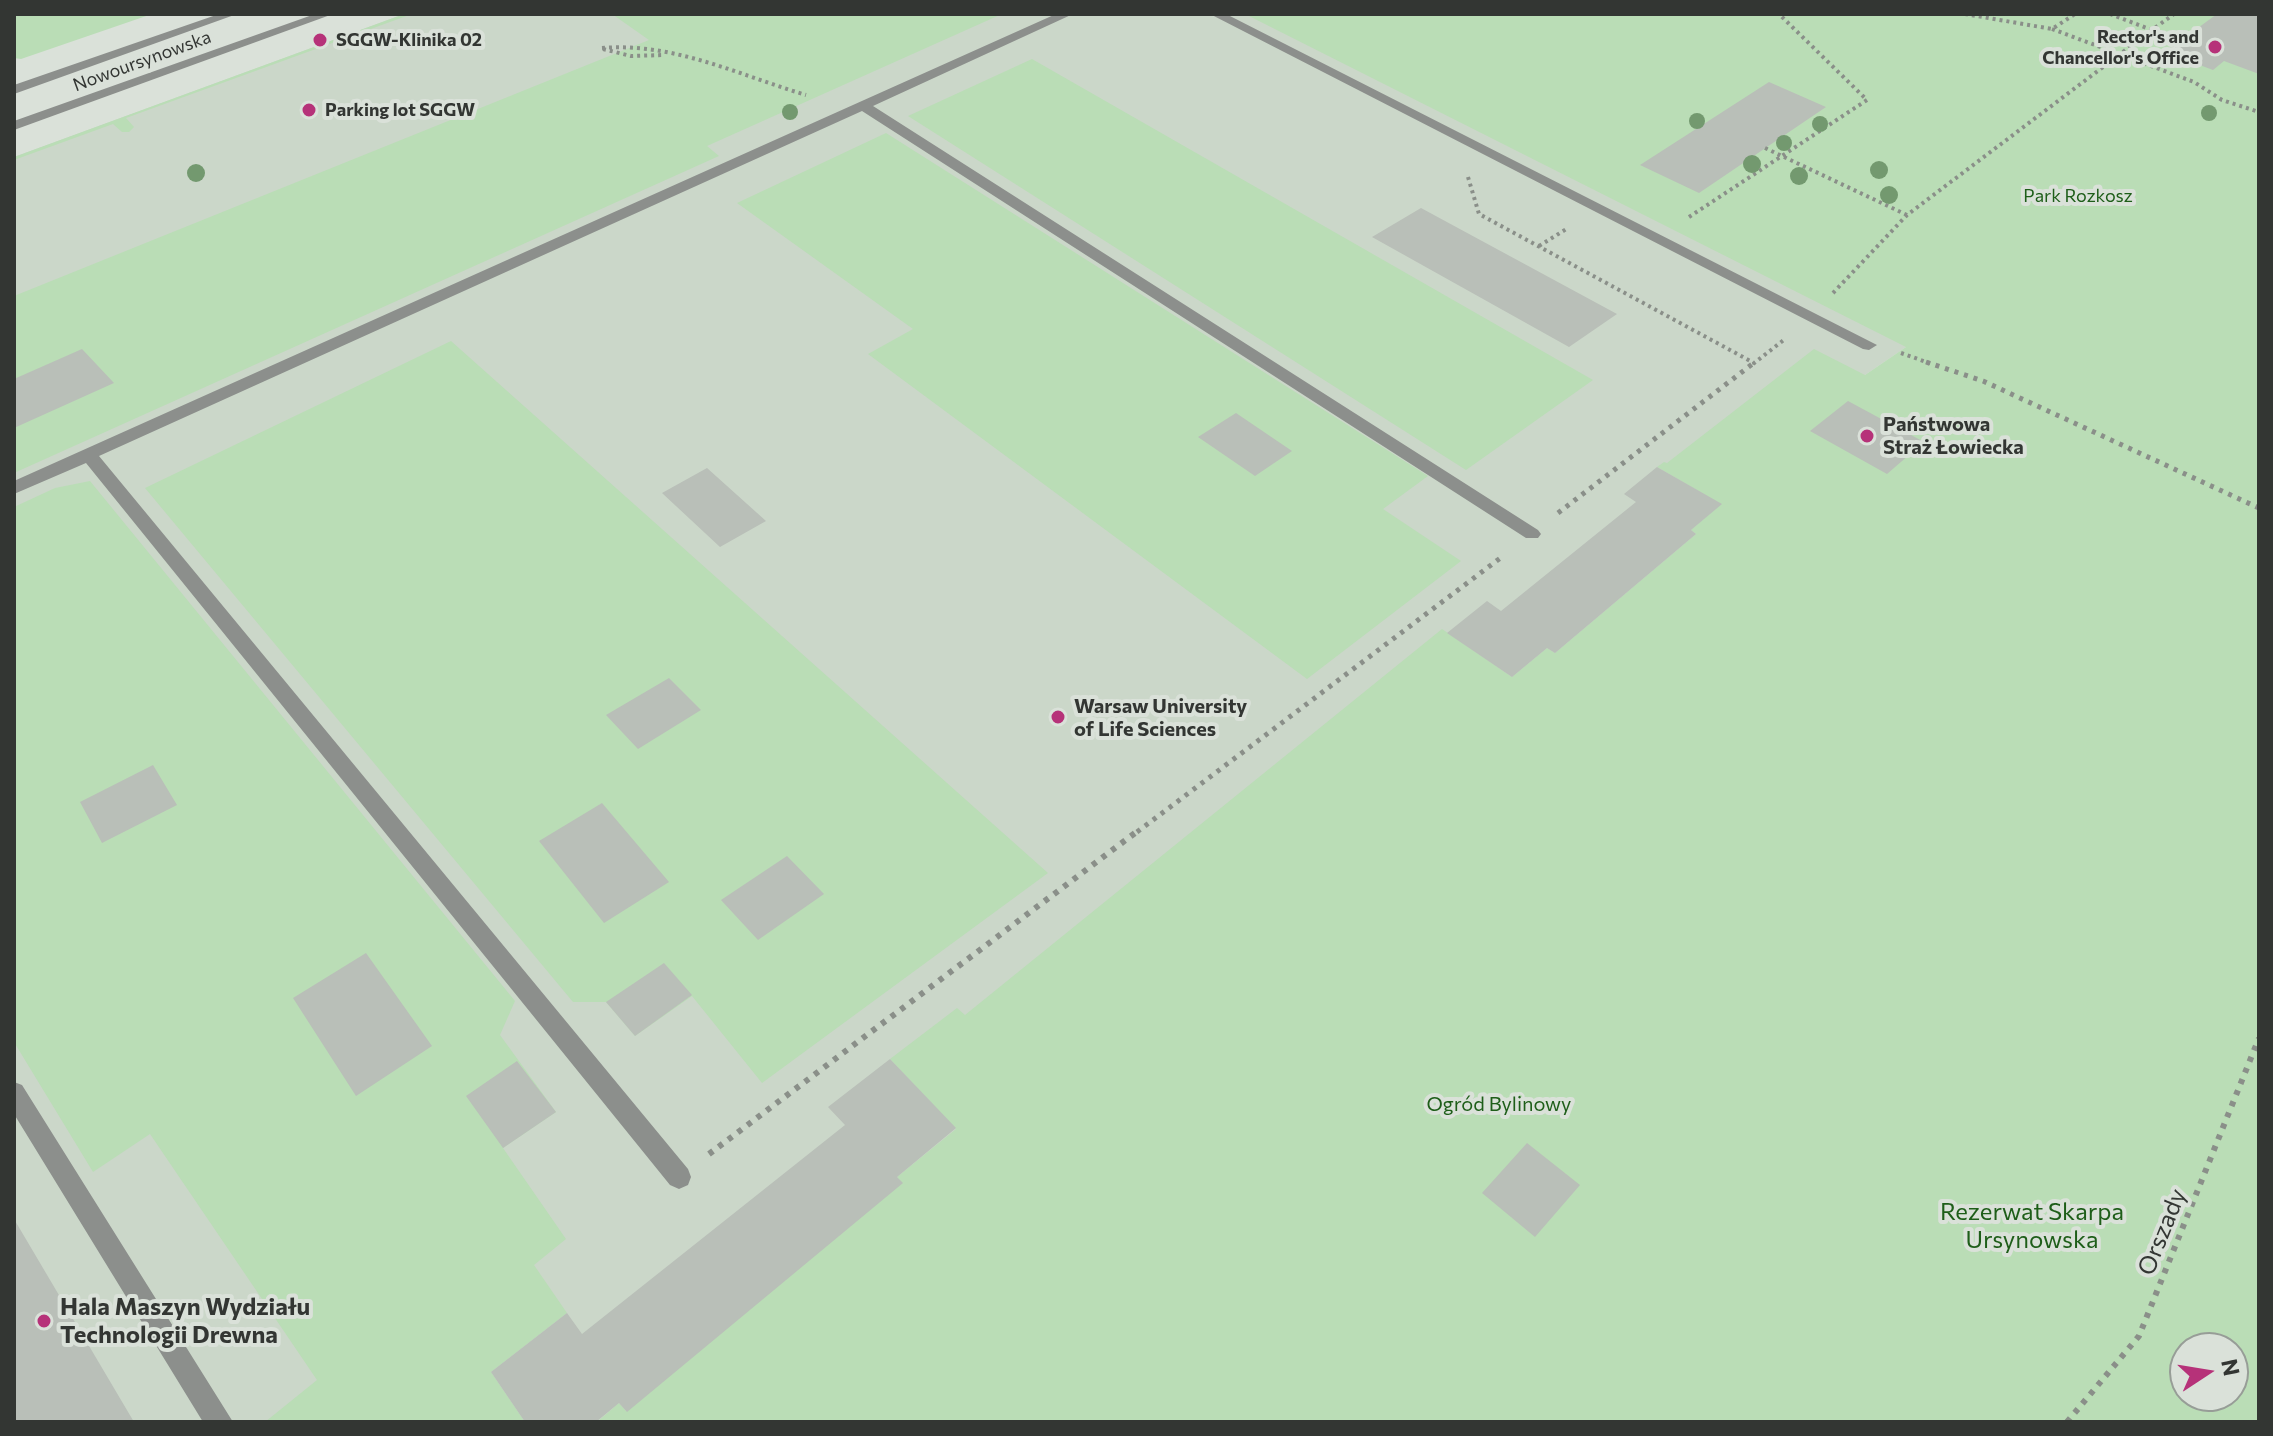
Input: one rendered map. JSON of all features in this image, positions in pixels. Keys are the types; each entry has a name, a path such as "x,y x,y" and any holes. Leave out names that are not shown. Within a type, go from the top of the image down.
{"street":[{"name":"Nowoursynowska","path":"14,90 231,14"},
{"name":"Nowoursynowska","path":"14,126 327,14"},
{"path":"14,488 1067,14"},
{"path":"1216,14 1869,345"},
{"path":"862,105 1532,534"},
{"path":"88,454 679,1177"},
{"path":"14,1093 219,1422"}],"path":[{"path":"1658,238 1867,100 1779,14"},
{"path":"1965,14 2052,29 2194,82 2222,100 2259,112"},
{"path":"2052,29 2075,14"},
{"path":"2110,14 2152,30"},
{"path":"679,1177 1754,363 1811,316 1907,215 2174,14"},
{"path":"676,55 631,56 602,48 628,46 676,55 734,70 800,94 862,105"},
{"path":"1456,136 1479,214 1754,363"},
{"path":"1765,148 1907,215"},
{"path":"1869,345 1983,381 2259,508"},
{"name":"Orszady","path":"2067,1422 2139,1336 2259,1038"}],"shaded area":[{"name":"Warsaw University of Life Sciences","path":"404,14 2259,14 1906,347 1865,375 2094,713 1657,1422 14,1422 14,157"}],"green space":[{"path":"14,14 152,14 21,59 14,58"},
{"path":"404,14 412,14 126,118 134,127 129,132 122,132 113,124 14,160 14,157"},
{"path":"612,14 1002,14 707,146 719,156 14,473 14,296 649,40"},
{"path":"1245,14 2259,14 2259,1422 597,1422 619,1403 626,1411 902,1183 897,1177 956,1129 890,1059 957,1008 965,1015 1442,629 1512,677 1547,648 1555,653 1696,534 1691,530 1721,504 1657,467 1667,463 1814,349 1865,375 1906,347"},
{"path":"1032,59 1593,380 1466,470 908,116"},
{"path":"886,133 1428,476 1383,509 1461,561 1307,679 868,354 913,329 737,203"},
{"path":"451,341 1048,873 762,1083 692,996 635,1036 606,1002 573,1002 145,488"},
{"path":"90,481 515,1001 500,1035 556,1112 503,1148 566,1239 534,1265 567,1313 491,1372 525,1422 265,1422 317,1380 150,1134 93,1172 14,1042 14,507 55,488"}],"building":[{"name":"Rector's and Chancellor's Office","path":"2217,14 2259,14 2259,74 2224,61 2213,70 2165,52"},
{"path":"1769,82 1826,107 1699,193 1640,165"},
{"path":"1421,208 1617,314 1569,347 1372,237"},
{"path":"82,349 114,383 14,428 14,379"},
{"name":"Państwowa Straż Łowiecka","path":"1848,401 1924,442 1887,474 1810,431"},
{"path":"1236,413 1292,451 1255,476 1198,437"},
{"path":"1657,467 1722,504 1691,530 1696,534 1555,653 1547,648 1512,677 1447,633 1487,601 1501,611 1636,502 1624,494"},
{"path":"707,468 766,521 720,547 662,493"},
{"path":"669,678 701,710 638,749 606,715"},
{"path":"153,765 177,805 102,843 80,802"},
{"path":"602,803 669,882 604,923 539,841"},
{"path":"787,856 824,894 758,940 721,900"},
{"path":"366,953 432,1046 356,1096 293,998"},
{"path":"664,963 692,995 635,1036 606,1002"},
{"path":"890,1059 956,1128 897,1177 903,1183 627,1412 619,1403 596,1422 525,1422 491,1372 567,1313 582,1334 845,1125 828,1107"},
{"path":"517,1061 556,1112 503,1148 466,1096"},
{"path":"1527,1143 1580,1185 1535,1237 1482,1193"},
{"name":"Hala Maszyn Wydziału Technologii Drewna","path":"14,1219 134,1422 14,1422"}],"place":[{"name":"SGGW-Klinika 02","path":"320,40"},
{"name":"Rector's and Chancellor's Office","path":"2215,47"},
{"name":"Parking lot SGGW","path":"309,110"},
{"name":"Państwowa Straż Łowiecka","path":"1867,436"},
{"name":"Warsaw University of Life Sciences","path":"1058,717"},
{"name":"Hala Maszyn Wydziału Technologii Drewna","path":"44,1321"}],"park label":[{"name":"Park Rozkosz","path":"2078,196"},
{"name":"Ogród Bylinowy","path":"1499,1104"},
{"name":"Rezerwat Skarpa Ursynowska","path":"2032,1226"}]}
